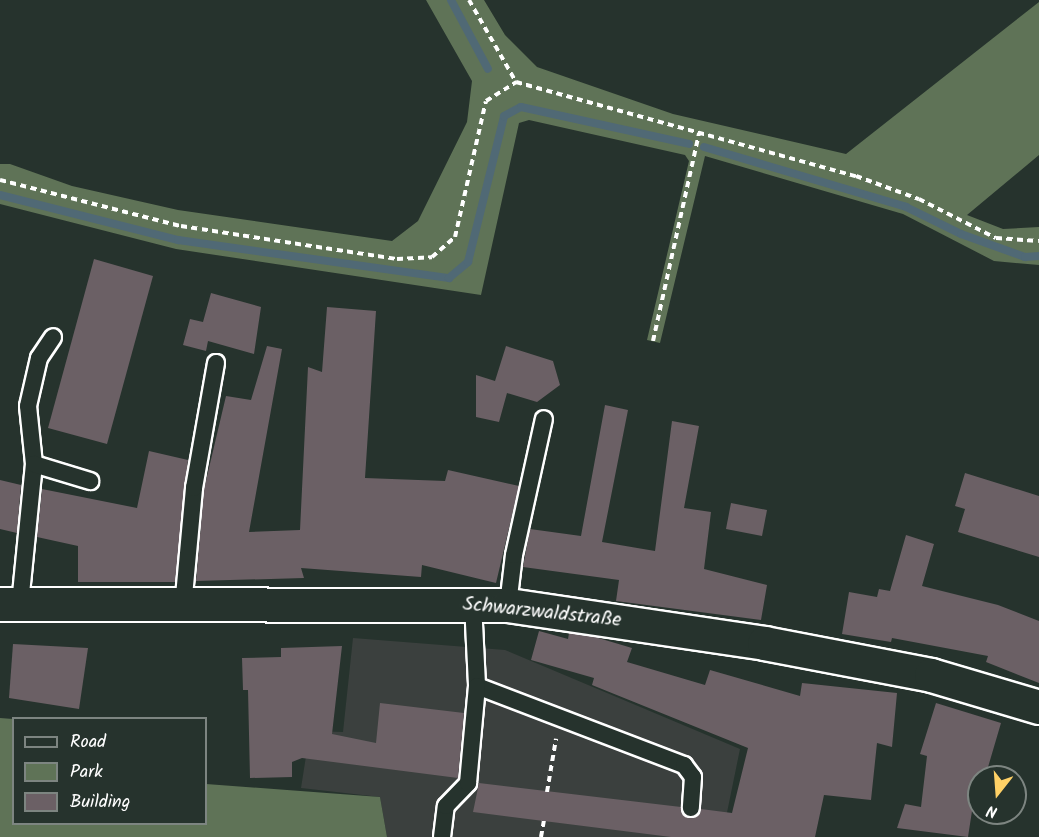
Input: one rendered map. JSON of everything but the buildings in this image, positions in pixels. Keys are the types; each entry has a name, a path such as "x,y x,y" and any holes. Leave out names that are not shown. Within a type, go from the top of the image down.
{"street":[{"name":"Schwarzwaldstraße","path":"10,604 183,607 473,603 508,605 764,643 931,675 1039,707"}],"lane":[{"path":"10,604 34,464 28,406 39,358 53,337"},
{"path":"183,607 194,488 216,363"},
{"path":"508,605 514,555 544,419"},
{"path":"34,464 90,481"},
{"path":"442,837 446,806 468,783 477,686 473,603"},
{"path":"477,686 684,765 693,777 691,808"}],"path":[{"path":"469,0 516,82 856,176 919,199 996,237 1039,241"},
{"path":"0,180 181,226 397,259 432,257 454,237 486,101 516,82"},
{"path":"653,341 699,133"},
{"path":"547,792 561,718"},
{"path":"541,837 544,820"}],"shaded area":[{"path":"353,638 505,650 740,749 722,837 387,837 380,797 301,788 310,731 343,732"}],"green space":[{"path":"426,0 484,0 505,35 537,67 673,114 846,154 1039,2 1039,155 967,215 1003,229 1039,227 1039,265 994,261 903,214 705,156 660,343 647,340 689,161 685,155 529,120 519,123 481,295 176,249 0,204 0,164 10,164 72,186 178,210 392,241 418,221 467,122 472,81"},
{"path":"0,718 12,719 12,825 207,825 207,784 380,797 387,837 0,837"}],"waterway":[{"path":"451,0 488,69"},
{"path":"0,195 178,240 449,278 468,262 504,116 521,107 689,144"},
{"path":"704,147 906,207 961,234 1025,257 1039,256"}]}
